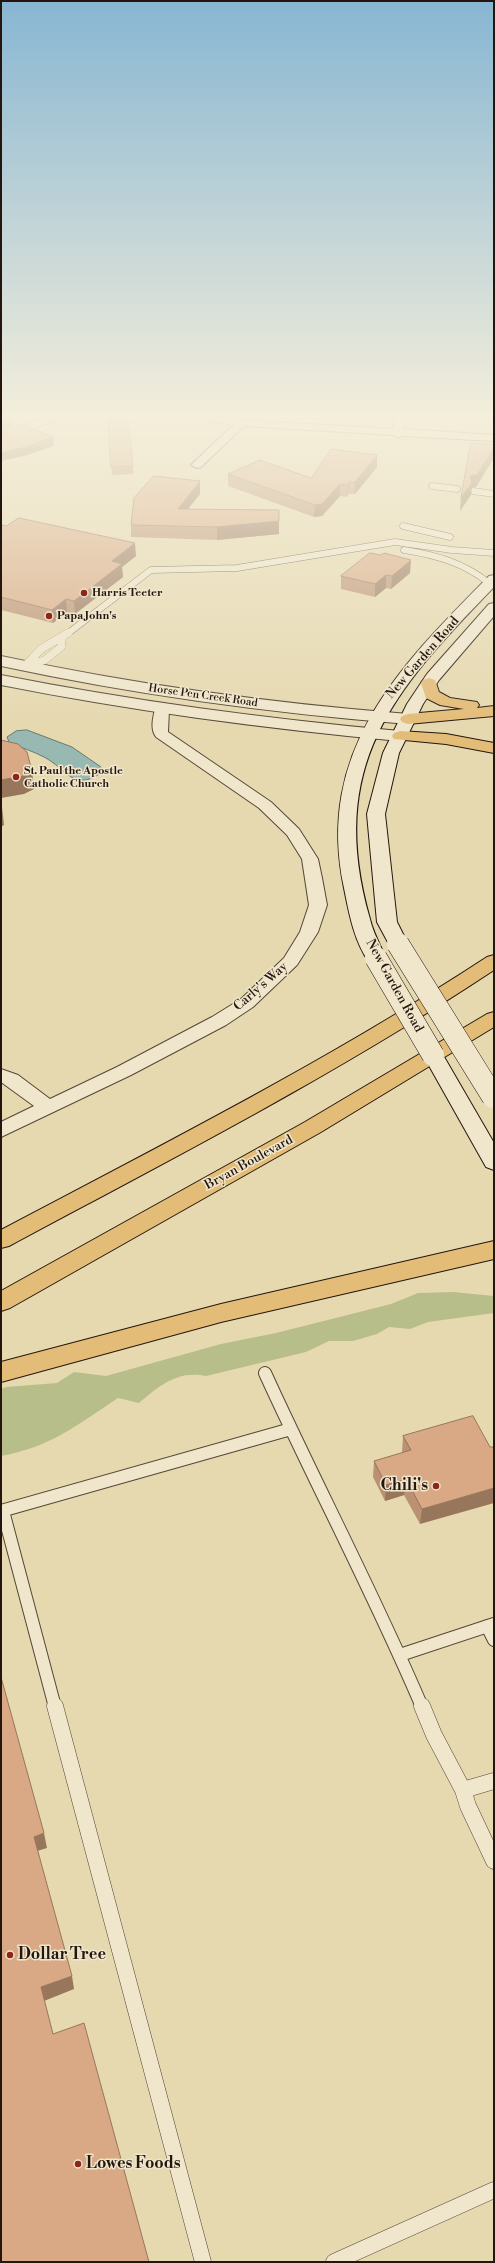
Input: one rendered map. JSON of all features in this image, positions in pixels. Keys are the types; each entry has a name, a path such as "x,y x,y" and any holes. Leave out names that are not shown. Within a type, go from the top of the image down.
{"highway":[{"path":"429,683 432,696 440,700 461,704 494,705"},
{"path":"408,719 494,711"},
{"path":"400,736 446,739 494,748"},
{"path":"445,995 494,952"},
{"path":"1,1240 375,1038 445,995 494,961"},
{"name":"Bryan Boulevard","path":"1,1302 313,1127 494,1018"},
{"path":"1,1372 221,1313 494,1250"}],"main road":[{"name":"New Garden Road","path":"492,582 422,657 389,698 377,717 368,733 354,772 347,801 345,835 351,886 360,921 376,958 466,1111 494,1162"},
{"name":"New Garden Road","path":"494,607 429,683 408,719 391,753 376,814 387,922 398,944 494,1098"},
{"name":"Horse Pen Creek Road","path":"1,661 139,687 281,708 408,719"},
{"path":"1,674 14,672 25,666"},
{"name":"Horse Pen Creek Road","path":"1,680 162,709 400,736"},
{"path":"29,685 55,682 89,687 139,687"}],"street":[{"name":"Carly's Way","path":"1,1130 47,1106 170,1047 219,1021 247,1003 291,961 309,932 318,905 310,859 293,832 265,805 162,734 160,720 162,709"},
{"path":"1,1075 11,1079 47,1106"}],"lane":[{"path":"403,526 450,537"},
{"path":"25,666 34,655 49,643 62,638 151,570 237,568 272,564 339,550 395,542 494,553"},
{"path":"375,546 417,551 443,558 473,571 492,582"},
{"path":"25,666 45,660 61,647 62,638"},
{"path":"265,1373 400,1655 434,1735 463,1790 468,1806 494,1861"},
{"path":"203,2262 2,1511 291,1429"},
{"path":"400,1655 491,1625 494,1640"},
{"path":"463,1790 494,1781"},
{"path":"334,2262 494,2190"}],"green space":[{"path":"453,1292 494,1296 494,1313 428,1322 410,1329 389,1327 377,1334 353,1341 329,1341 306,1352 206,1376 186,1375 177,1377 161,1385 139,1403 118,1398 76,1426 49,1441 19,1452 1,1456 1,1389 6,1387 57,1383 74,1372 106,1376 221,1344 276,1333 391,1304 418,1293"}],"water":[{"path":"27,730 72,747 101,767 101,773 84,780 71,777 44,757 9,742 7,737 16,731"}],"building":[{"path":"19,518 135,543 112,561 122,564 74,601 66,599 52,610 1,597 1,525 6,526"},
{"path":"132,518 279,518 279,521 217,527 131,525"},
{"path":"370,553 381,555 384,553 411,560 392,576 386,575 375,584 341,576"},
{"path":"1,740 18,744 27,752 32,771 23,776 1,780"},
{"name":"Chili's","path":"473,1416 490,1447 494,1447 494,1488 422,1509 406,1479 386,1485 374,1461 411,1450 403,1436"},
{"path":"1,1677 44,1833 34,1837 72,1976 41,1987 53,2034 84,2023 149,2262 1,2262"}],"place":[{"name":"Harris Teeter","path":"84,593"},
{"name":"Papa John's","path":"49,616"},
{"name":"St. Paul the Apostle Catholic Church","path":"16,777"},
{"name":"Chili's","path":"436,1486"},
{"name":"Dollar Tree","path":"10,1955"},
{"name":"Lowes Foods","path":"78,2164"}]}
